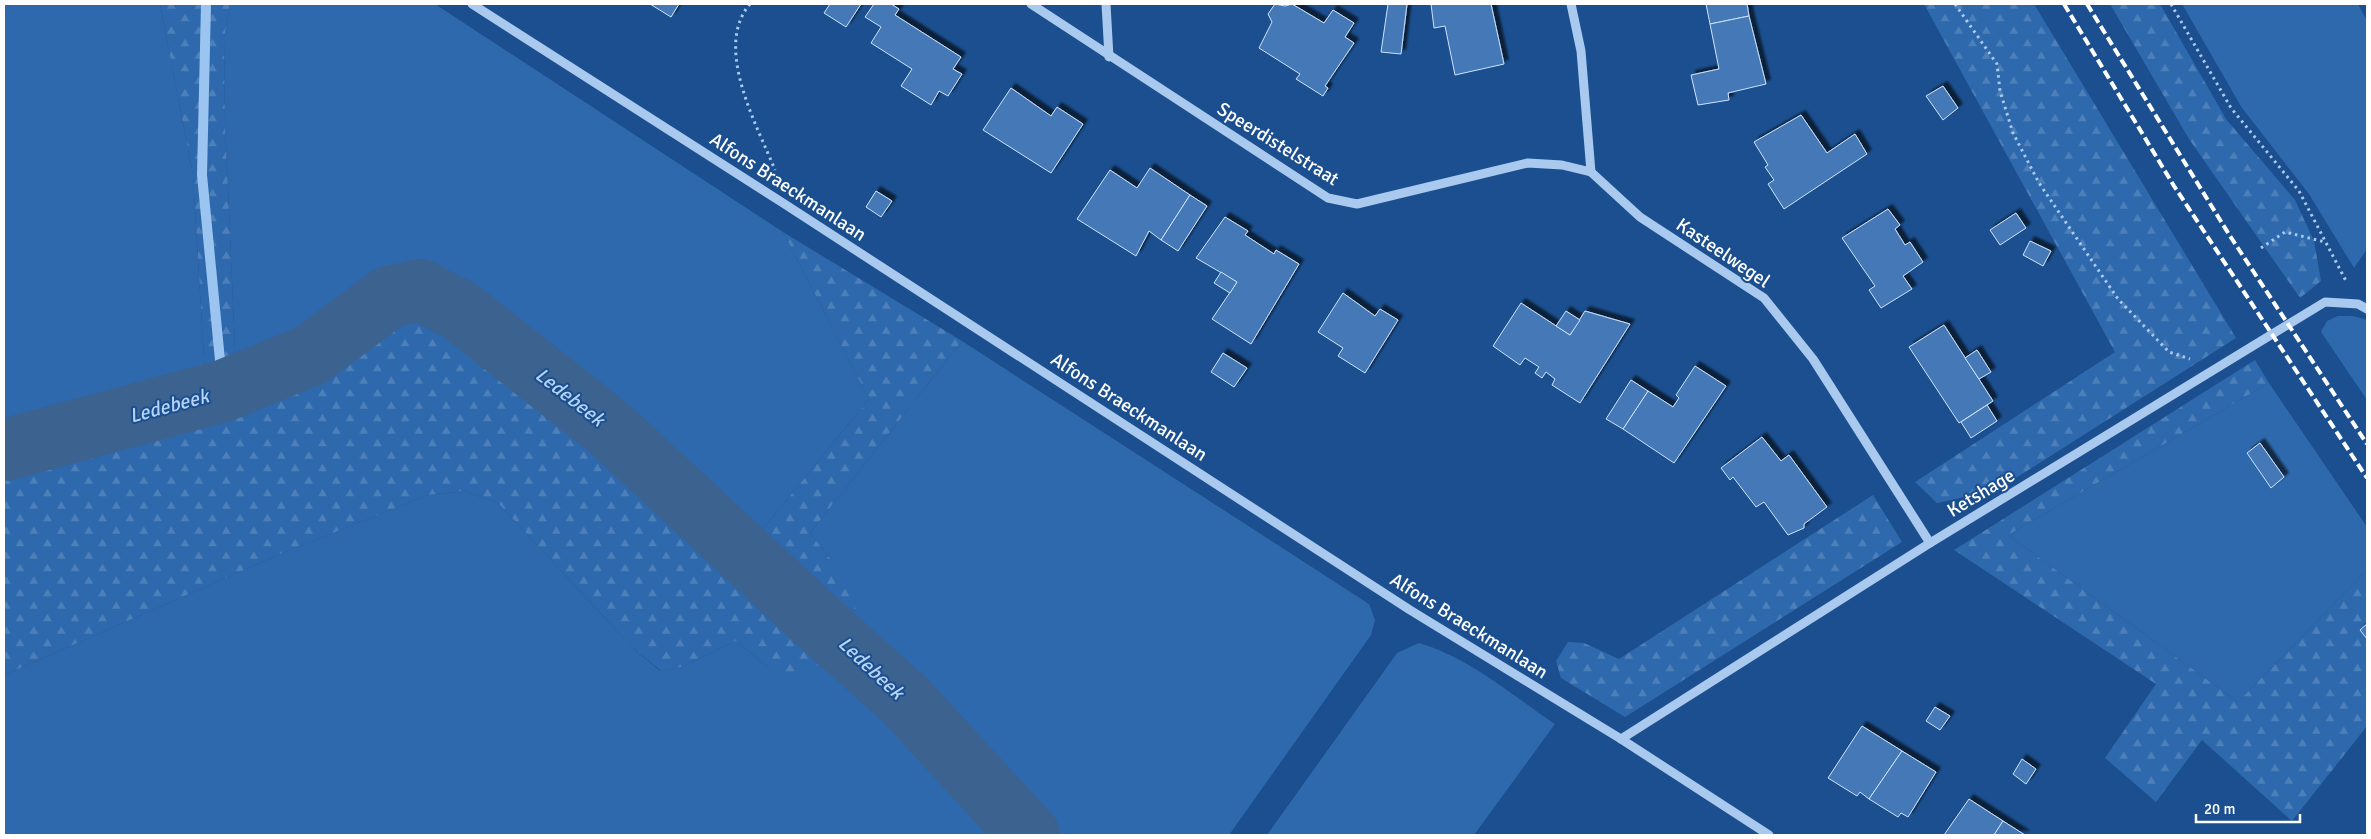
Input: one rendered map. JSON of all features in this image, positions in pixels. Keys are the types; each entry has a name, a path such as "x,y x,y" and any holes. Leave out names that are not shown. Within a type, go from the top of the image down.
{"street":[{"name":"Alfons Braeckmanlaan","path":"472,4 783,202 1410,610 1621,739 1769,835"},
{"name":"Speerdistelstraat","path":"1031,4 1328,198 1358,204 1528,163 1562,165 1591,172"},
{"path":"1106,4 1109,56"},
{"path":"1571,4 1581,51 1591,172"},
{"name":"Kasteelwegel","path":"1591,172 1640,217 1764,298 1813,359 1930,543"},
{"name":"Ketshage","path":"1621,739 1930,543 2325,302 2358,304 2367,309"}],"path":[{"path":"750,4 743,12 736,29 738,64 744,92 774,169 783,202"},
{"path":"1955,4 1997,64 2000,91 2013,133 2039,183 2118,299 2169,352 2217,368"},
{"path":"2171,4 2230,108 2299,191 2358,304"},
{"path":"2261,248 2285,232 2325,242"}],"green space":[{"path":"4,4 160,4 193,175 205,376 4,436"},
{"path":"160,4 230,4 224,39 225,122 236,372 306,340 346,307 383,285 424,279 464,298 569,375 688,478 759,534 869,399 783,232 962,341 810,533 829,557 859,614 820,664 792,679 769,668 736,641 681,667 661,671 631,646 498,503 464,491 428,495 283,553 4,675 4,436 205,376 193,175"},
{"path":"230,4 435,4 783,232 869,399 759,534 688,478 569,375 464,298 383,285 346,307 306,340 236,372 225,122 224,38"},
{"path":"1924,4 2034,4 2236,338 1997,490 1937,503 1915,482 2115,352"},
{"path":"2110,4 2160,4 2226,119 2295,200 2314,241 2321,281 2300,298 2189,139"},
{"path":"2182,4 2358,4 2367,21 2367,249 2354,268 2309,194 2242,108"},
{"path":"2338,316 2353,316 2367,320 2367,400 2321,332 2327,321"},
{"path":"962,341 1369,604 1375,620 1371,635 1229,835 4,835 4,675 283,553 428,495 464,491 498,503 631,646 660,671 681,667 736,641 769,668 829,557 810,533"},
{"path":"2255,360 2269,383 2008,535 2238,702 2367,570 2367,726 2292,821 2202,740 2156,802 2105,758 2156,684 1954,550"},
{"path":"2269,383 2367,527 2367,570 2238,702 2008,535"},
{"path":"1873,495 1902,542 1625,717 1561,678 1556,661 1568,642 1584,643 1619,659"},
{"path":"1419,643 1455,657 1472,667 1555,724 1474,835 1267,835 1397,653"}],"building":[{"path":"650,4 679,4 671,17"},
{"path":"830,4 861,4 846,27 824,13"},
{"path":"874,4 891,4 899,9 895,15 961,57 953,69 962,74 948,96 939,91 931,105 901,86 912,69 871,43 881,27 865,17"},
{"path":"1275,4 1285,6 1292,4 1324,23 1333,10 1354,23 1345,37 1354,43 1325,86 1328,88 1323,96 1296,79 1300,74 1259,48 1272,22 1268,14"},
{"path":"1388,4 1407,4 1401,54 1381,52"},
{"path":"1431,4 1491,4 1504,64 1455,75 1445,26 1434,28"},
{"path":"1706,4 1747,4 1749,16 1710,24"},
{"path":"1749,16 1766,84 1728,93 1729,100 1698,105 1691,75 1719,69 1710,24"},
{"path":"1943,86 1958,108 1943,120 1926,96"},
{"path":"1011,88 1051,116 1057,107 1083,124 1051,173 983,130"},
{"path":"1801,115 1827,153 1855,134 1867,154 1784,209 1768,184 1774,180 1765,167 1768,165 1754,142"},
{"path":"1150,168 1190,195 1161,240 1149,231 1136,256 1077,219 1110,170 1137,188"},
{"path":"876,191 892,201 881,217 866,207"},
{"path":"1190,195 1207,206 1178,251 1161,240"},
{"path":"1888,209 1900,225 1895,229 1905,245 1910,242 1923,262 1903,276 1912,289 1881,308 1869,290 1875,286 1842,238"},
{"path":"2016,213 2026,228 2000,245 1990,230"},
{"path":"1225,217 1248,231 1245,235 1274,254 1276,250 1299,264 1251,344 1212,319 1237,282 1196,258"},
{"path":"2030,241 2051,251 2043,266 2023,255"},
{"path":"1221,272 1237,282 1230,293 1214,283"},
{"path":"1343,293 1375,316 1380,309 1398,320 1365,373 1338,356 1343,348 1318,332"},
{"path":"1521,303 1570,335 1585,311 1630,324 1580,403 1552,385 1555,379 1546,372 1542,378 1535,373 1539,367 1525,358 1520,365 1493,346"},
{"path":"1566,311 1580,320 1570,335 1556,326"},
{"path":"1944,325 1993,401 1959,423 1909,347"},
{"path":"1977,350 1991,372 1979,379 1965,358"},
{"path":"1223,353 1247,368 1234,387 1211,372"},
{"path":"1695,366 1726,386 1674,463 1623,429 1648,391 1673,407 1679,398 1676,395"},
{"path":"1631,380 1648,391 1623,429 1606,419"},
{"path":"1987,405 1997,421 1971,438 1961,422"},
{"path":"1762,437 1781,461 1789,455 1827,507 1804,524 1804,528 1788,535 1764,502 1756,507 1733,477 1730,480 1721,468"},
{"path":"2260,443 2284,477 2271,488 2247,453"},
{"path":"2367,624 2367,639 2360,630"},
{"path":"1935,707 1950,716 1940,730 1926,721"},
{"path":"1862,726 1902,751 1869,799 1860,792 1857,796 1828,778"},
{"path":"1902,751 1936,772 1908,817 1901,813 1898,817 1869,799"},
{"path":"2022,759 2036,769 2026,784 2013,774"},
{"path":"1969,799 2003,821 1994,835 1944,835"},
{"path":"2003,821 2025,835 1994,835"}],"waterway":[{"path":"206,4 202,175 223,391"},
{"name":"Ledebeek","path":"4,450 223,391 311,355 389,297 420,290 459,310 609,428 820,624 905,700 1029,835"}],"railway":[{"path":"2064,4 2174,186 2367,478"},
{"path":"2087,4 2230,236 2367,444"}]}
